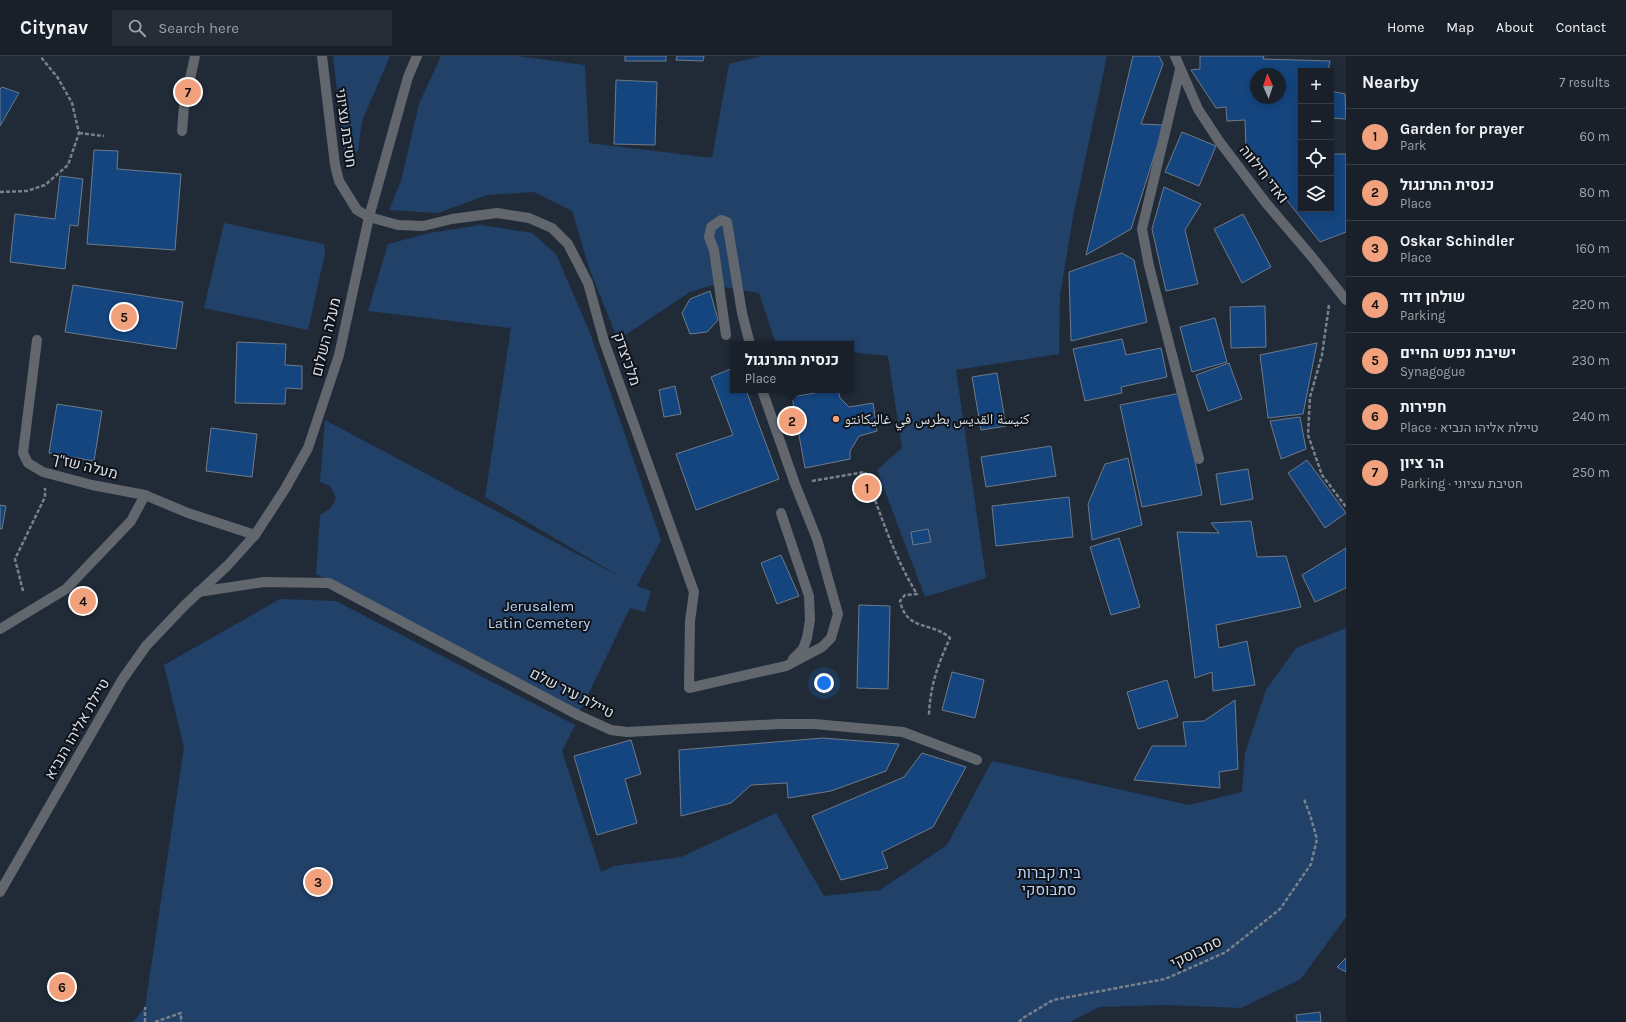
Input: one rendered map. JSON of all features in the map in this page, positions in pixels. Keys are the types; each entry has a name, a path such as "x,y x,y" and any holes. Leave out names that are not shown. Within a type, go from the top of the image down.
{"street":[{"path":"182,131 184,106 195,56"},
{"name":"חטיבת עציוני","path":"322,56 335,165 339,181 357,210 369,216"},
{"name":"מעלה השלום","path":"198,592 227,566 255,535 285,489 308,448 339,355 369,216 408,77 417,56"},
{"name":"ואדי חילווה","path":"1175,56 1198,109 1219,141 1266,203 1346,300"},
{"path":"1180,70 1142,228 1149,266 1199,459"},
{"name":"מלכיצדק","path":"369,216 398,225 423,226 452,219 497,213 529,218 552,228 568,244 588,283 604,341 694,592 690,621 690,688 786,666"},
{"path":"726,336 714,250 709,237 711,227 721,220 727,222 742,313 749,341"},
{"name":"מעלה שז\"ך","path":"38,340 23,453 28,462 43,472 92,485 145,495 188,513 255,535"},
{"path":"763,393 795,484 817,539 838,614 831,638 822,647 786,666"},
{"path":"0,629 66,589 131,521 145,495"},
{"path":"781,513 809,596 810,620 807,638 803,649 786,666"},
{"name":"טיילת עיר שלם","path":"198,592 264,582 329,583 578,715 611,730 628,732 658,731 779,724 860,727 903,732 976,760"},
{"name":"טיילת אליהו הנביא","path":"0,892 122,680 146,646 198,592"}],"path":[{"path":"0,192 27,192 45,185 68,165 79,133 72,103 58,78 40,56"},
{"path":"79,133 104,136"},
{"path":"1332,282 1322,355 1310,397 1308,435 1322,475 1346,507"},
{"path":"23,591 16,559 45,497 43,472"},
{"path":"795,484 865,472 889,536 917,594 905,595 900,601 902,611 913,623 942,631 950,638 939,660 930,695 929,715"},
{"name":"סמבוסקי","path":"1019,1022 1022,1018 1053,1000 1165,979 1226,952 1280,910 1311,864 1316,839 1304,799"},
{"path":"145,1007 145,1022"},
{"path":"155,1022 181,1013 181,1022"}],"green space":[{"path":"333,56 390,56 362,121 358,151 345,157"},
{"path":"441,56 516,56 585,65 589,143 712,158 729,64 762,56 1107,56 1073,217 1060,296 1059,354 956,370 986,578 925,597 877,470 902,448 888,356 854,352 854,341 775,341 759,293 712,285 690,292 618,340 589,268 572,211 534,192 487,195 438,213 389,210 401,181 419,104"},
{"path":"224,223 324,244 325,253 308,330 204,308"},
{"name":"Jerusalem Latin Cemetery","path":"480,225 532,233 556,254 590,333 661,540 637,586 651,591 645,612 630,608 578,715 316,574 320,515 331,508 336,498 330,486 320,482 325,420 624,579 485,497 511,328 368,311 388,244 430,233"},
{"name":"בית קברות סמבוסקי","path":"280,599 336,601 575,725 562,751 601,872 614,866 681,857 776,813 824,896 880,890 947,845 992,761 1189,805 1242,792 1245,753 1266,690 1296,648 1346,628 1346,917 1301,979 1241,1008 1165,1005 1099,1007 1070,1022 133,1022 145,1007 184,747 164,665"}],"building":[{"path":"625,56 666,56 666,61 625,61"},
{"path":"677,56 704,56 703,61 676,60"},
{"path":"1133,56 1159,56 1163,64 1141,124 1164,125 1131,229 1086,255"},
{"path":"1200,56 1264,56 1263,59 1330,61 1329,68 1298,68 1298,212 1334,212 1334,154 1346,154 1346,232 1320,242 1246,149 1245,120 1227,121 1226,107 1216,108 1191,70 1200,69"},
{"path":"616,80 657,82 655,145 614,144"},
{"path":"2,87 19,93 0,126 0,89"},
{"path":"1334,92 1345,94 1346,119 1334,118"},
{"path":"1182,132 1216,146 1199,186 1165,172"},
{"path":"94,150 118,151 117,169 181,174 175,250 87,244"},
{"path":"60,176 83,179 78,226 70,225 65,269 10,262 15,214 55,219"},
{"path":"1164,187 1201,204 1185,230 1198,284 1166,291 1152,229"},
{"path":"1243,214 1271,267 1242,283 1214,229"},
{"path":"1122,253 1134,260 1147,322 1071,341 1069,272"},
{"path":"73,285 183,302 176,349 65,332"},
{"path":"710,291 718,320 707,332 690,334 682,313 690,299"},
{"path":"1265,306 1266,347 1231,348 1230,307"},
{"path":"1215,318 1227,362 1192,372 1180,327"},
{"path":"1122,339 1126,355 1161,348 1167,377 1121,387 1122,393 1085,401 1073,349"},
{"path":"237,342 286,344 285,365 302,366 302,389 286,388 285,404 235,403"},
{"path":"1317,343 1303,414 1268,418 1260,355"},
{"path":"1229,363 1242,399 1208,411 1196,375"},
{"path":"730,369 730,393 747,393 779,479 696,510 676,454 733,435 711,377"},
{"path":"997,373 1006,426 981,430 972,377"},
{"path":"675,386 681,414 664,417 659,390"},
{"name":"كنيسة القديس بطرس في غاليكانتو","path":"815,393 839,393 840,398 849,407 873,403 877,431 859,436 850,451 850,459 805,468 792,397"},
{"path":"1181,393 1202,495 1142,507 1120,405"},
{"path":"57,404 102,411 94,461 49,453"},
{"path":"1300,417 1306,449 1281,459 1270,421"},
{"path":"211,428 257,434 252,477 206,471"},
{"path":"1051,446 1056,476 986,487 981,457"},
{"path":"1128,458 1142,525 1092,540 1088,504 1105,464"},
{"path":"1307,460 1346,513 1325,528 1288,473"},
{"path":"1248,469 1253,499 1221,505 1216,474"},
{"path":"1069,497 1073,537 996,546 992,506"},
{"path":"0,505 6,506 2,529 0,529"},
{"path":"1251,521 1257,557 1286,556 1301,607 1216,625 1219,648 1247,641 1255,685 1213,691 1212,672 1195,678 1177,532 1219,533 1211,523"},
{"path":"928,529 931,542 913,545 911,532"},
{"path":"1119,538 1140,607 1111,615 1090,547"},
{"path":"1346,548 1346,588 1315,602 1302,575"},
{"path":"781,555 799,596 777,604 761,563"},
{"path":"859,605 890,606 888,689 857,688"},
{"path":"952,672 984,680 975,718 942,710"},
{"path":"1167,680 1178,717 1138,729 1127,692"},
{"path":"1235,700 1238,769 1219,772 1220,788 1134,780 1152,746 1186,746 1183,722 1204,721"},
{"path":"823,738 899,744 886,771 831,791 788,798 787,783 751,785 731,803 681,816 679,750"},
{"path":"631,740 641,774 625,779 637,823 597,835 574,756"},
{"path":"922,753 966,767 933,827 882,852 888,868 841,880 812,816 904,777"},
{"path":"1346,958 1346,972 1337,967"},
{"path":"1320,1012 1321,1022 1297,1022 1296,1015"}],"place":[{"name":"הר ציון","path":"188,92"},
{"name":"ישיבת נפש החיים","path":"124,317"},
{"name":"كنيسة القديس بطرس في غاليكانتو","path":"836,419"},
{"name":"כנסית התרנגול","path":"792,421"},
{"name":"Garden for prayer","path":"867,488"},
{"name":"שולחן דוד","path":"83,601"},
{"name":"Oskar Schindler","path":"318,882"},
{"name":"חפירות","path":"62,987"}]}
